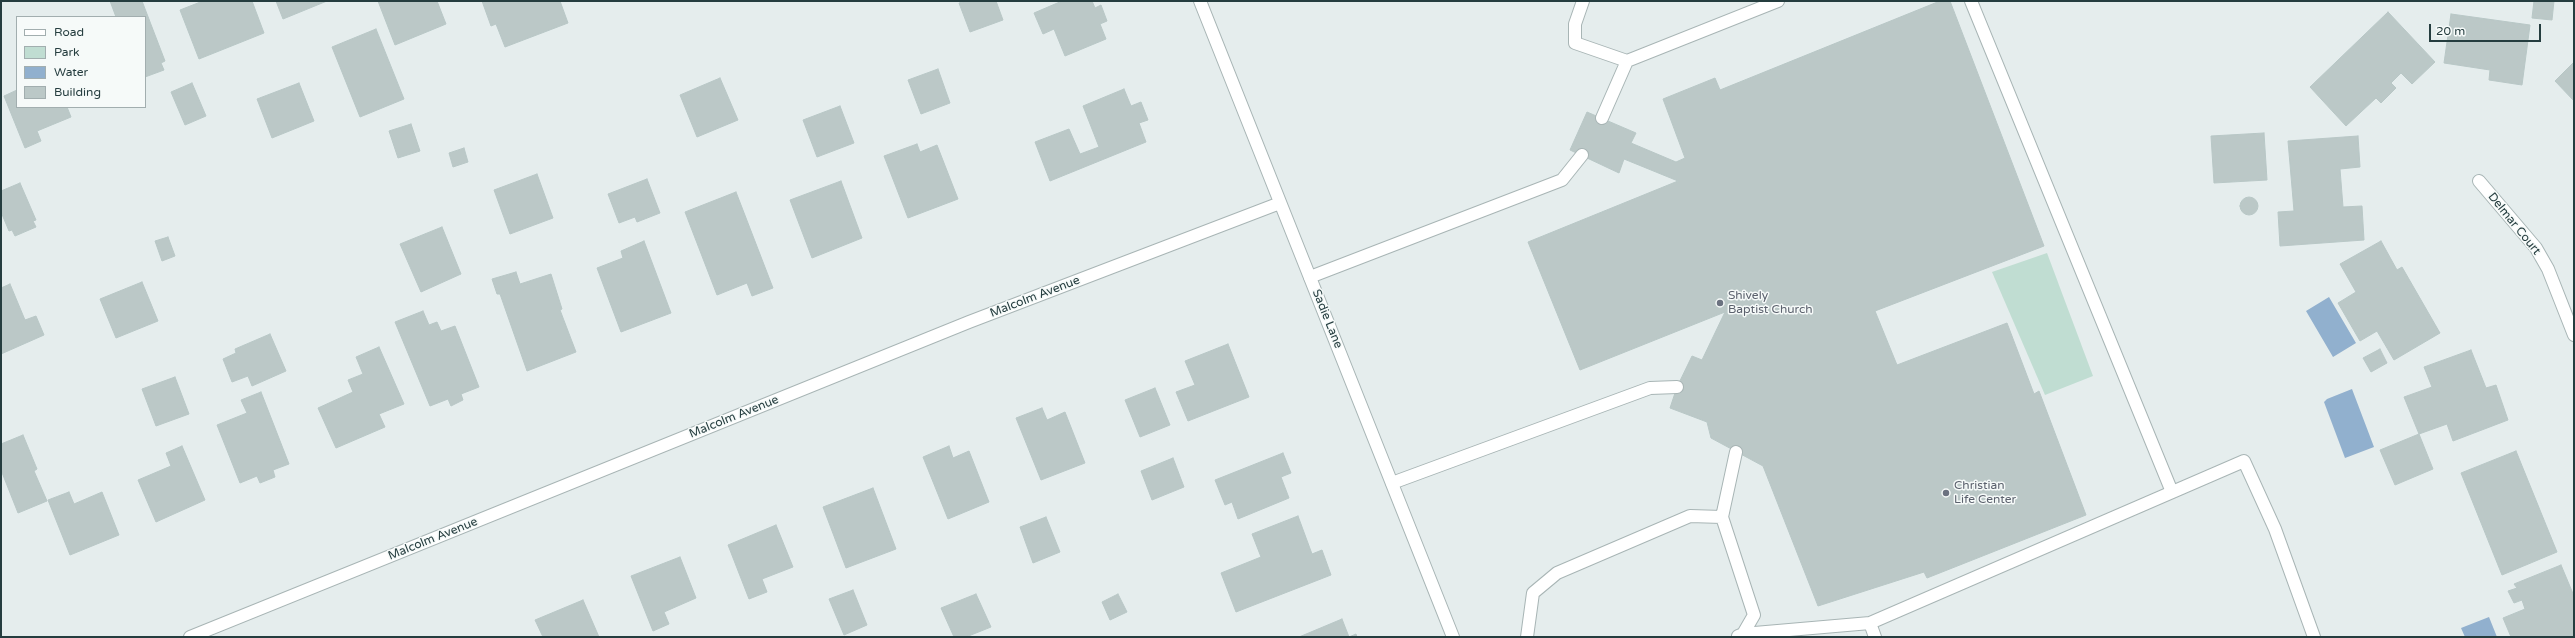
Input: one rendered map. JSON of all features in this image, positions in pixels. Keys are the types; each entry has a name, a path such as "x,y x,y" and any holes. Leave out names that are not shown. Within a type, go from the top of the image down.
{"street":[{"name":"Sadie Lane","path":"1200,1 1453,637"},
{"path":"1583,1 1575,24 1575,43 1627,61 1778,1"},
{"path":"1971,1 2172,492"},
{"path":"1602,118 1627,61"},
{"path":"1310,277 1562,180 1582,155"},
{"name":"Delmar Court","path":"2479,181 2536,248 2548,269 2574,335"},
{"name":"Malcolm Avenue","path":"190,637 969,322 1280,203"},
{"path":"1392,483 1650,388 1677,387"},
{"path":"1736,452 1722,518 1754,615 1739,636"},
{"path":"1739,636 1870,623 2244,461 2275,529 2314,637"},
{"path":"1527,637 1533,593 1557,573 1690,516 1722,518"},
{"path":"1870,623 1875,637"}],"green space":[{"path":"2047,253 2093,376 2045,395 1992,272"}],"water":[{"path":"2329,297 2356,343 2333,357 2306,311"},
{"path":"2352,389 2374,447 2345,458 2324,402 2327,399"},
{"path":"2489,617 2497,637 2465,637 2461,628"}],"building":[{"path":"110,1 142,1 165,61 161,63 164,70 146,77 146,16 116,16"},
{"path":"203,1 252,1 264,33 199,59 180,10"},
{"path":"276,1 327,1 283,19"},
{"path":"378,1 437,1 446,24 395,45"},
{"path":"482,1 560,1 568,23 505,47 496,24 491,26"},
{"path":"966,1 996,1 1003,20 970,32 959,3"},
{"path":"1062,1 1092,1 1095,8 1101,5 1107,21 1100,24 1106,39 1065,56 1054,29 1043,34 1034,13"},
{"name":"Shively Baptist Church","path":"1940,1 1950,1 2044,246 1875,311 1897,365 2007,323 2034,394 2039,391 2086,515 1927,578 1924,572 1818,606 1763,466 1711,438 1707,422 1670,408 1677,387 1692,356 1702,360 1725,312 1580,370 1528,242 1678,181 1624,159 1619,173 1570,150 1587,112 1636,133 1631,143 1676,162 1685,158 1663,99 1715,78 1720,90"},
{"path":"2534,1 2554,1 2552,20 2532,18"},
{"path":"2388,12 2435,62 2412,84 2401,73 2391,83 2396,88 2381,103 2376,98 2346,126 2310,87"},
{"path":"2451,14 2530,25 2522,85 2489,80 2490,70 2444,63"},
{"path":"376,29 404,99 360,117 332,47"},
{"path":"2574,62 2574,101 2555,81"},
{"path":"938,69 950,103 921,114 908,80"},
{"path":"720,78 738,120 697,137 680,95"},
{"path":"192,83 206,116 185,125 171,92"},
{"path":"299,83 314,121 272,138 257,99"},
{"path":"1124,89 1131,106 1141,102 1148,120 1139,123 1146,142 1050,181 1035,142 1069,129 1080,154 1099,147 1083,106"},
{"path":"16,90 16,108 67,108 71,117 37,131 41,141 25,148 4,96"},
{"path":"840,106 854,143 817,157 803,120"},
{"path":"411,124 420,151 398,158 389,131"},
{"path":"2264,133 2267,180 2214,183 2211,136"},
{"path":"2358,136 2360,167 2340,169 2343,207 2362,206 2364,240 2280,246 2278,212 2294,211 2288,141"},
{"path":"917,144 920,152 937,145 958,199 908,218 884,156"},
{"path":"464,148 468,162 453,167 449,153"},
{"path":"537,174 553,218 510,234 494,190"},
{"path":"647,179 660,213 637,222 635,217 619,223 608,194"},
{"path":"841,181 862,238 812,258 790,200"},
{"path":"20,183 36,220 33,221 36,227 15,236 12,230 9,231 1,212 1,191"},
{"path":"736,192 773,288 752,296 747,283 717,295 685,212"},
{"path":"2249,197 2255,200 2258,206 2255,212 2249,215 2243,212 2240,206 2243,200"},
{"path":"442,227 461,274 421,292 400,244"},
{"path":"168,237 175,256 162,261 155,241"},
{"path":"644,241 671,313 621,332 597,268 623,258 621,251"},
{"path":"2381,241 2397,270 2402,267 2440,333 2394,360 2377,331 2360,341 2338,303 2356,292 2340,264"},
{"path":"516,272 520,284 551,274 562,309 560,310 576,352 527,371 500,294 497,294 492,279"},
{"path":"142,282 158,321 116,338 100,299"},
{"path":"10,284 25,320 36,316 44,335 1,354 1,288"},
{"path":"423,311 429,325 437,322 441,331 455,326 479,387 461,394 463,400 451,406 448,399 430,406 395,322"},
{"path":"270,334 286,371 252,386 248,376 232,382 223,359 236,353 235,349"},
{"path":"1228,344 1249,397 1188,421 1176,392 1195,385 1185,361"},
{"path":"379,347 404,404 379,414 385,427 336,448 318,408 353,392 348,380 363,374 356,357"},
{"path":"2380,349 2387,363 2371,372 2363,358"},
{"path":"2471,350 2486,388 2496,385 2508,420 2453,441 2447,424 2419,434 2404,397 2432,387 2424,367"},
{"path":"175,377 189,414 156,426 142,389"},
{"path":"1155,388 1170,425 1140,437 1125,400"},
{"path":"261,392 289,464 273,470 275,477 260,483 257,476 240,483 217,425 247,413 241,400"},
{"path":"1042,408 1047,420 1065,412 1085,463 1041,480 1016,418"},
{"path":"2419,434 2433,469 2395,485 2380,450"},
{"path":"23,435 37,469 34,471 47,501 18,513 1,470 1,444"},
{"path":"182,446 205,500 156,522 138,480 171,466 166,453"},
{"path":"949,446 953,458 969,451 989,502 948,519 923,457"},
{"path":"2516,451 2557,552 2502,575 2461,473"},
{"path":"1283,453 1291,473 1281,477 1289,498 1238,519 1232,502 1225,505 1215,480"},
{"path":"1173,458 1184,487 1152,500 1141,471"},
{"path":"873,488 896,549 846,568 823,507"},
{"path":"69,492 74,504 102,492 119,535 70,555 48,500"},
{"path":"1298,516 1312,554 1322,550 1331,575 1236,612 1221,573 1261,557 1252,534"},
{"path":"1046,517 1060,552 1033,563 1020,527"},
{"path":"776,525 793,567 762,579 767,592 749,599 728,545"},
{"path":"680,557 696,598 664,612 669,624 653,631 631,576"},
{"path":"2561,565 2574,596 2574,637 2511,637 2503,618 2525,609 2522,600 2514,603 2508,591 2517,588 2514,584"},
{"path":"853,590 867,625 844,635 829,599"},
{"path":"976,594 991,627 966,637 954,637 941,608"},
{"path":"1118,594 1127,612 1110,620 1102,602"},
{"path":"583,600 599,637 543,637 535,620"},
{"path":"1342,619 1349,637 1299,637"},
{"path":"1356,634 1357,637 1349,637"}],"place":[{"name":"Shively Baptist Church","path":"1720,303"},
{"name":"Christian Life Center","path":"1946,493"}]}
